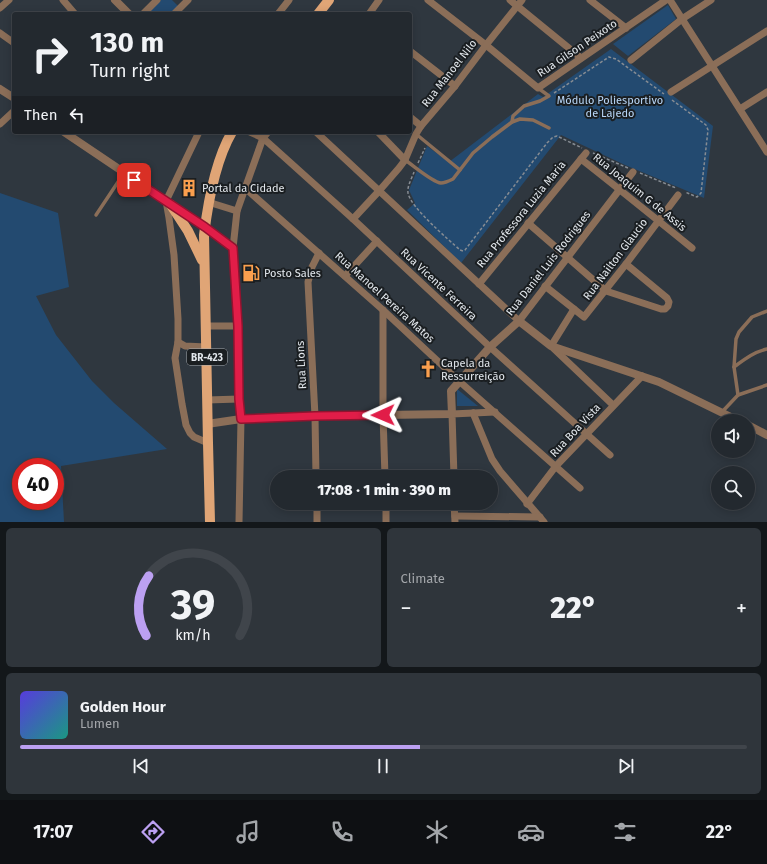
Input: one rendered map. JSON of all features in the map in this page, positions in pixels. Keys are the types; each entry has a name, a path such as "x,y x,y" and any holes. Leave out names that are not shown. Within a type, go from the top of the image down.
{"main road":[{"path":"320,12 329,0"},
{"name":"BR-423","path":"210,522 204,235 208,202 228,135"},
{"path":"168,203 188,231 204,264"}],"street":[{"path":"0,8 9,0"},
{"path":"63,0 73,12"},
{"path":"115,0 126,12"},
{"path":"145,12 157,0"},
{"path":"179,12 188,0"},
{"path":"280,12 289,0"},
{"path":"370,12 380,0"},
{"name":"Rua Gilson Peixoto","path":"428,0 538,88 666,0"},
{"path":"510,0 520,3 581,58"},
{"path":"590,0 626,28"},
{"path":"670,0 767,152"},
{"path":"631,60 682,19 712,0"},
{"name":"Rua Manoel Nilo","path":"353,219 380,191 399,168 405,160 416,134 520,3"},
{"path":"668,94 767,30"},
{"path":"0,34 12,42"},
{"path":"412,53 455,86"},
{"path":"0,89 12,97"},
{"path":"740,109 767,92"},
{"path":"0,124 12,113"},
{"path":"412,118 422,126"},
{"path":"67,134 205,227 233,248"},
{"path":"198,134 168,203 174,255 178,342 175,358 186,425 194,437 208,446"},
{"path":"318,134 519,321 551,346 613,405"},
{"path":"380,134 405,160"},
{"path":"239,522 241,419 239,399 238,326 233,248 237,211 265,135"},
{"name":"Rua Vicente Ferreira","path":"265,135 490,347 610,455"},
{"name":"Rua Joaquim G de Assis","path":"586,153 620,189 692,248"},
{"name":"Rua Professora Luzia Maria","path":"479,284 586,153"},
{"name":"Rua Daniel Luis Rodrigues","path":"452,414 451,391 490,347 519,321 620,189 635,172"},
{"name":"Rua Manoel Pereira Matos","path":"245,188 580,488"},
{"name":"Rua Nailton Glaucio","path":"545,286 584,317 626,264 679,191"},
{"path":"208,202 237,211"},
{"path":"528,223 606,290 665,309 669,302 667,298 626,264"},
{"path":"345,276 377,241"},
{"name":"Rua Lions","path":"316,470 315,416 308,282 312,267 319,253"},
{"path":"551,346 574,309"},
{"path":"383,310 385,470"},
{"path":"206,326 238,326"},
{"path":"178,342 185,346 206,347"},
{"path":"551,346 659,382 725,414"},
{"name":"Rua Boa Vista","path":"527,504 556,466 642,376"},
{"path":"207,400 239,399"},
{"path":"208,424 241,419 495,412"},
{"path":"473,413 492,460 500,472 542,520"},
{"path":"452,414 454,470"},
{"path":"755,428 767,434"},
{"path":"317,510 317,522"},
{"path":"386,510 386,522"},
{"path":"455,519 542,520"}],"lane":[{"path":"512,122 513,116 524,106 540,102 549,96 538,88"},
{"path":"405,160 440,183 449,181 453,179 473,153 512,122 520,119 533,120 549,128"},
{"path":"416,134 460,170"},
{"path":"96,215 124,173"},
{"path":"738,395 734,367 735,346 739,332 752,317 767,311"},
{"path":"734,367 751,354 767,349"},
{"path":"721,412 738,395 767,385"}],"path":[{"path":"549,96 609,57 616,59 668,94"},
{"path":"427,144 409,185 408,192 411,201 438,230 463,251 547,143 553,137 557,136 586,153 697,197 701,193 708,130 706,125 672,100"}],"green space":[{"path":"161,0 172,0 178,6 172,12 149,12"},
{"path":"668,5 676,19 628,56 613,44"},
{"name":"Módulo Poliesportivo de Lajedo","path":"611,49 713,126 704,198 625,165 561,135 461,263 407,210 415,203 409,190 427,146 449,162 538,94 543,97"},
{"path":"0,193 58,213 69,287 36,296 56,335 92,381 114,403 167,449 64,466 64,458 12,458 12,510 63,510 64,522 0,522"},
{"path":"457,389 478,406 457,406"}],"place":[{"name":"Portal da Cidade","path":"189,188"},
{"name":"Posto Sales","path":"251,273"},
{"name":"Capela da Ressurreição","path":"428,369"}],"route":[{"path":"134,180 205,227 233,248 238,326 239,399 241,419 383,415"}]}
